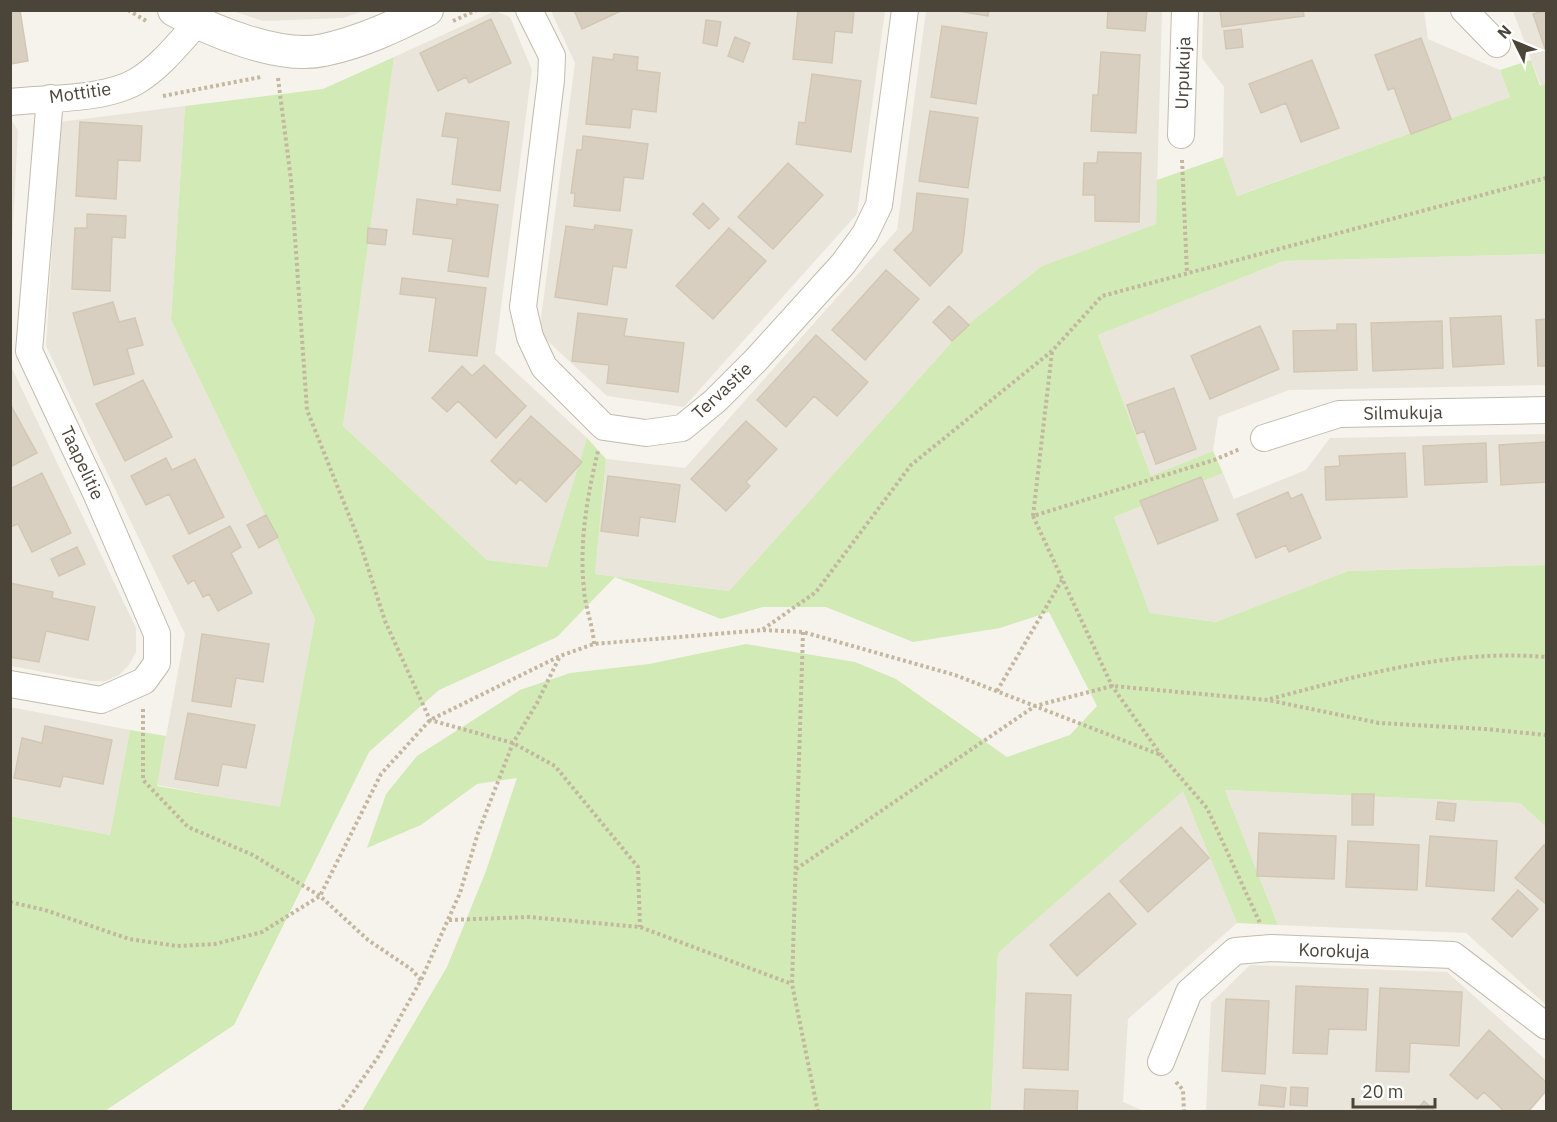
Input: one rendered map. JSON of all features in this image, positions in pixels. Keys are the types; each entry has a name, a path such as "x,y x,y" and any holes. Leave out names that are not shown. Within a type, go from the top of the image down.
{"street":[{"path":"185,17 242,40 280,49 322,51 380,33 427,10"},
{"path":"530,10 552,56 523,307 530,337 544,367 604,427"},
{"name":"Tervastie","path":"604,427 646,433 682,428 716,400 756,360 843,264 865,234 879,205 905,10"},
{"name":"Urpukuja","path":"1181,135 1185,10"},
{"path":"1464,10 1497,44"},
{"name":"Mottitie","path":"10,102 113,91 138,81 163,59 185,17"},
{"name":"Taapelitie","path":"50,98 29,351 96,493 157,634 157,663 144,681"},
{"name":"Silmukuja","path":"1264,438 1339,414 1546,410"},
{"path":"10,684 101,700 144,681"},
{"name":"Korokuja","path":"1161,1062 1190,992 1235,951 1271,948 1454,956 1546,1026"}],"path":[{"path":"278,73 291,180 307,410 360,543 385,621 430,720"},
{"path":"1181,135 1187,273"},
{"path":"762,630 816,592 911,465 1052,351 1102,296 1546,178"},
{"path":"1052,351 1033,516 1112,686 1161,755 1207,808 1271,948"},
{"path":"594,644 592,620 584,594 581,554 591,481 604,427"},
{"path":"1033,516 1214,460 1264,438"},
{"path":"997,691 1062,579"},
{"path":"10,902 45,910 129,939 177,946 214,944 262,932 320,896 381,774 430,720 560,656 594,644 762,630 803,632 955,675 1161,755"},
{"path":"803,632 792,984 818,1112"},
{"path":"1268,700 1391,667 1505,654 1546,657"},
{"path":"339,1112 378,1057 421,980 449,920 513,743 537,703 560,656"},
{"path":"144,681 143,780 188,827 253,855 320,896 368,940 411,969 421,980"},
{"path":"796,869 1035,706 1112,686 1268,700 1379,723 1546,735"},
{"path":"430,720 513,743 555,766 638,867 640,927"},
{"path":"449,920 529,917 640,927 792,984"}],"shaded area":[{"path":"233,11 364,11 343,18 263,21"},
{"path":"495,11 510,17 532,70 495,353 587,438 547,567 487,560 343,426 394,57"},
{"path":"551,11 885,11 857,214 684,407 607,396 539,333 575,63"},
{"path":"926,11 1162,11 1156,224 1042,266 967,325 729,591 595,574 606,459 685,468 897,230"},
{"path":"1203,11 1424,11 1428,39 1500,70 1510,97 1236,196 1223,157 1224,87 1202,58"},
{"path":"1513,11 1546,11 1546,84 1541,86"},
{"path":"185,106 171,320 315,619 280,808 157,785 185,634 46,346 60,122"},
{"path":"10,120 18,130 11,264"},
{"path":"1546,254 1546,385 1289,390 1218,417 1213,451 1151,476 1098,335 1284,261"},
{"path":"10,364 136,628 136,652 129,665 119,675 106,681 91,681 11,666"},
{"path":"1546,434 1546,565 1348,571 1216,622 1150,613 1114,517 1223,473 1234,499 1306,470 1330,438"},
{"path":"10,707 130,730 110,835 11,816"},
{"path":"1183,790 1237,923 1128,1019 1123,1102 1144,1111 991,1112 998,953"},
{"path":"1225,790 1520,803 1546,827 1546,1005 1466,933 1278,925"},
{"path":"1250,965 1447,972 1546,1060 1546,1088 1526,1111 1206,1112 1211,1003"}],"green space":[{"path":"394,57 343,426 487,560 547,567 587,438 606,459 595,574 729,591 967,325 1042,266 1156,224 1157,180 1223,157 1237,196 1510,97 1500,70 1531,60 1540,86 1546,84 1546,254 1284,261 1098,335 1151,476 1213,451 1223,473 1114,517 1150,613 1216,622 1348,571 1546,565 1546,827 1520,803 1225,790 1278,925 1237,923 1183,791 998,953 991,1111 362,1111 447,967 486,871 517,778 477,784 421,825 367,848 386,794 417,756 520,690 570,673 649,664 746,644 855,662 896,679 1007,757 1070,735 1097,706 1049,612 1000,628 913,642 826,607 763,607 721,619 615,577 557,637 439,690 369,752 234,1025 105,1111 11,1111 10,816 110,835 130,730 166,736 157,786 280,807 315,619 171,320 185,106 323,89"}],"building":[{"path":"10,10 20,10 28,61 10,64"},
{"path":"574,10 623,10 582,29"},
{"path":"798,10 854,10 852,33 835,31 832,63 793,59"},
{"path":"951,10 989,10 988,16"},
{"path":"1108,10 1147,10 1145,31 1107,28"},
{"path":"1220,10 1303,10 1304,16 1222,27"},
{"path":"1546,10 1546,51 1533,14"},
{"path":"491,19 511,63 469,83 466,77 438,91 420,53"},
{"path":"706,20 721,22 717,46 703,43"},
{"path":"942,26 987,33 976,104 931,97"},
{"path":"1241,29 1243,47 1226,49 1224,31"},
{"path":"735,37 750,43 743,62 728,56"},
{"path":"1421,38 1451,119 1411,134 1394,88 1388,90 1375,55"},
{"path":"1101,52 1140,55 1136,133 1091,131 1093,95 1098,95"},
{"path":"614,54 638,57 637,70 660,73 656,112 632,109 630,128 586,124 593,57 613,60"},
{"path":"1312,60 1339,128 1301,142 1286,103 1261,113 1249,84"},
{"path":"812,74 861,81 851,152 796,144 799,122 805,123"},
{"path":"930,111 978,118 968,188 919,181"},
{"path":"446,113 509,122 500,191 452,184 458,138 442,136"},
{"path":"80,122 142,126 140,161 118,160 116,199 76,196"},
{"path":"583,136 648,144 643,179 624,177 620,211 574,206 575,193 571,193 577,150 582,150"},
{"path":"1098,152 1141,153 1139,222 1095,221 1095,195 1083,195 1084,163 1097,163"},
{"path":"788,163 823,195 773,249 738,217"},
{"path":"917,193 968,199 962,252 930,286 894,250 913,231"},
{"path":"417,199 457,205 457,199 498,205 488,277 448,271 453,239 413,234"},
{"path":"703,203 719,219 709,229 693,214"},
{"path":"87,214 126,216 125,238 112,237 110,291 72,289 75,228 87,228"},
{"path":"595,225 632,230 626,268 613,266 607,305 555,297 566,226 594,230"},
{"path":"368,228 387,230 385,245 367,243"},
{"path":"729,228 766,261 713,319 676,286"},
{"path":"886,270 919,299 865,360 832,330"},
{"path":"402,278 486,288 477,356 429,351 436,298 400,294"},
{"path":"113,302 119,322 135,318 143,345 127,349 134,374 94,385 73,313"},
{"path":"949,306 969,325 952,341 933,322"},
{"path":"578,313 627,319 624,336 684,343 678,392 607,383 609,365 572,361"},
{"path":"1501,316 1504,364 1453,367 1450,318"},
{"path":"1546,319 1546,366 1538,366 1536,320"},
{"path":"1442,321 1443,368 1373,371 1371,323"},
{"path":"1337,324 1356,324 1357,370 1294,372 1293,331 1337,330"},
{"path":"1260,326 1279,369 1210,399 1191,356"},
{"path":"816,335 868,382 837,416 814,396 786,427 757,400"},
{"path":"484,365 526,406 496,438 458,401 447,412 432,398 462,366 472,376"},
{"path":"143,380 172,437 125,461 96,404"},
{"path":"1174,388 1196,449 1156,464 1144,431 1137,434 1127,405"},
{"path":"10,404 37,453 10,467"},
{"path":"531,416 582,462 546,502 520,479 516,484 491,461"},
{"path":"746,421 777,449 746,482 750,486 726,511 691,479"},
{"path":"1546,442 1546,482 1501,485 1499,445"},
{"path":"1486,443 1487,482 1425,485 1423,446"},
{"path":"1405,453 1407,497 1326,500 1325,467 1340,466 1339,456"},
{"path":"166,458 172,470 195,459 224,517 189,534 169,494 146,505 131,476"},
{"path":"42,473 71,533 32,552 18,524 10,527 10,489"},
{"path":"608,476 680,485 675,522 640,517 638,536 601,531"},
{"path":"1201,477 1218,520 1158,544 1140,501"},
{"path":"1288,492 1291,499 1302,494 1321,538 1289,552 1286,545 1256,558 1237,514"},
{"path":"266,515 278,537 259,548 247,525"},
{"path":"230,526 241,547 231,553 252,593 218,611 209,594 203,597 194,580 188,584 173,556"},
{"path":"77,547 85,564 59,576 51,559"},
{"path":"10,583 53,592 52,598 95,607 88,640 46,631 39,662 10,657"},
{"path":"202,634 269,644 263,682 236,678 231,707 192,701"},
{"path":"188,713 255,725 246,768 222,764 218,786 175,779"},
{"path":"45,726 112,740 103,784 63,776 60,787 14,778 22,738 42,743"},
{"path":"1352,794 1374,794 1373,825 1352,825"},
{"path":"1438,802 1456,804 1454,821 1436,819"},
{"path":"1181,827 1209,858 1148,912 1120,881"},
{"path":"1259,833 1336,836 1334,879 1257,876"},
{"path":"1430,836 1497,841 1494,891 1426,886"},
{"path":"1348,841 1419,845 1417,890 1346,887"},
{"path":"1544,845 1546,848 1546,904 1515,878"},
{"path":"1518,890 1538,909 1512,937 1492,919"},
{"path":"1109,893 1136,924 1077,976 1050,945"},
{"path":"1296,986 1368,989 1366,1030 1329,1029 1327,1054 1293,1053"},
{"path":"1380,988 1462,992 1459,1046 1410,1043 1409,1072 1376,1071"},
{"path":"1026,993 1071,995 1068,1070 1023,1068"},
{"path":"1226,999 1269,1001 1265,1074 1222,1071"},
{"path":"1489,1030 1546,1082 1546,1091 1528,1112 1505,1112 1484,1092 1477,1099 1450,1075"},
{"path":"1261,1085 1286,1088 1284,1107 1259,1105"},
{"path":"1291,1087 1308,1088 1307,1106 1290,1105"},
{"path":"1025,1089 1078,1091 1077,1112 1024,1112"},
{"path":"1424,1101 1436,1112 1415,1112"}]}
